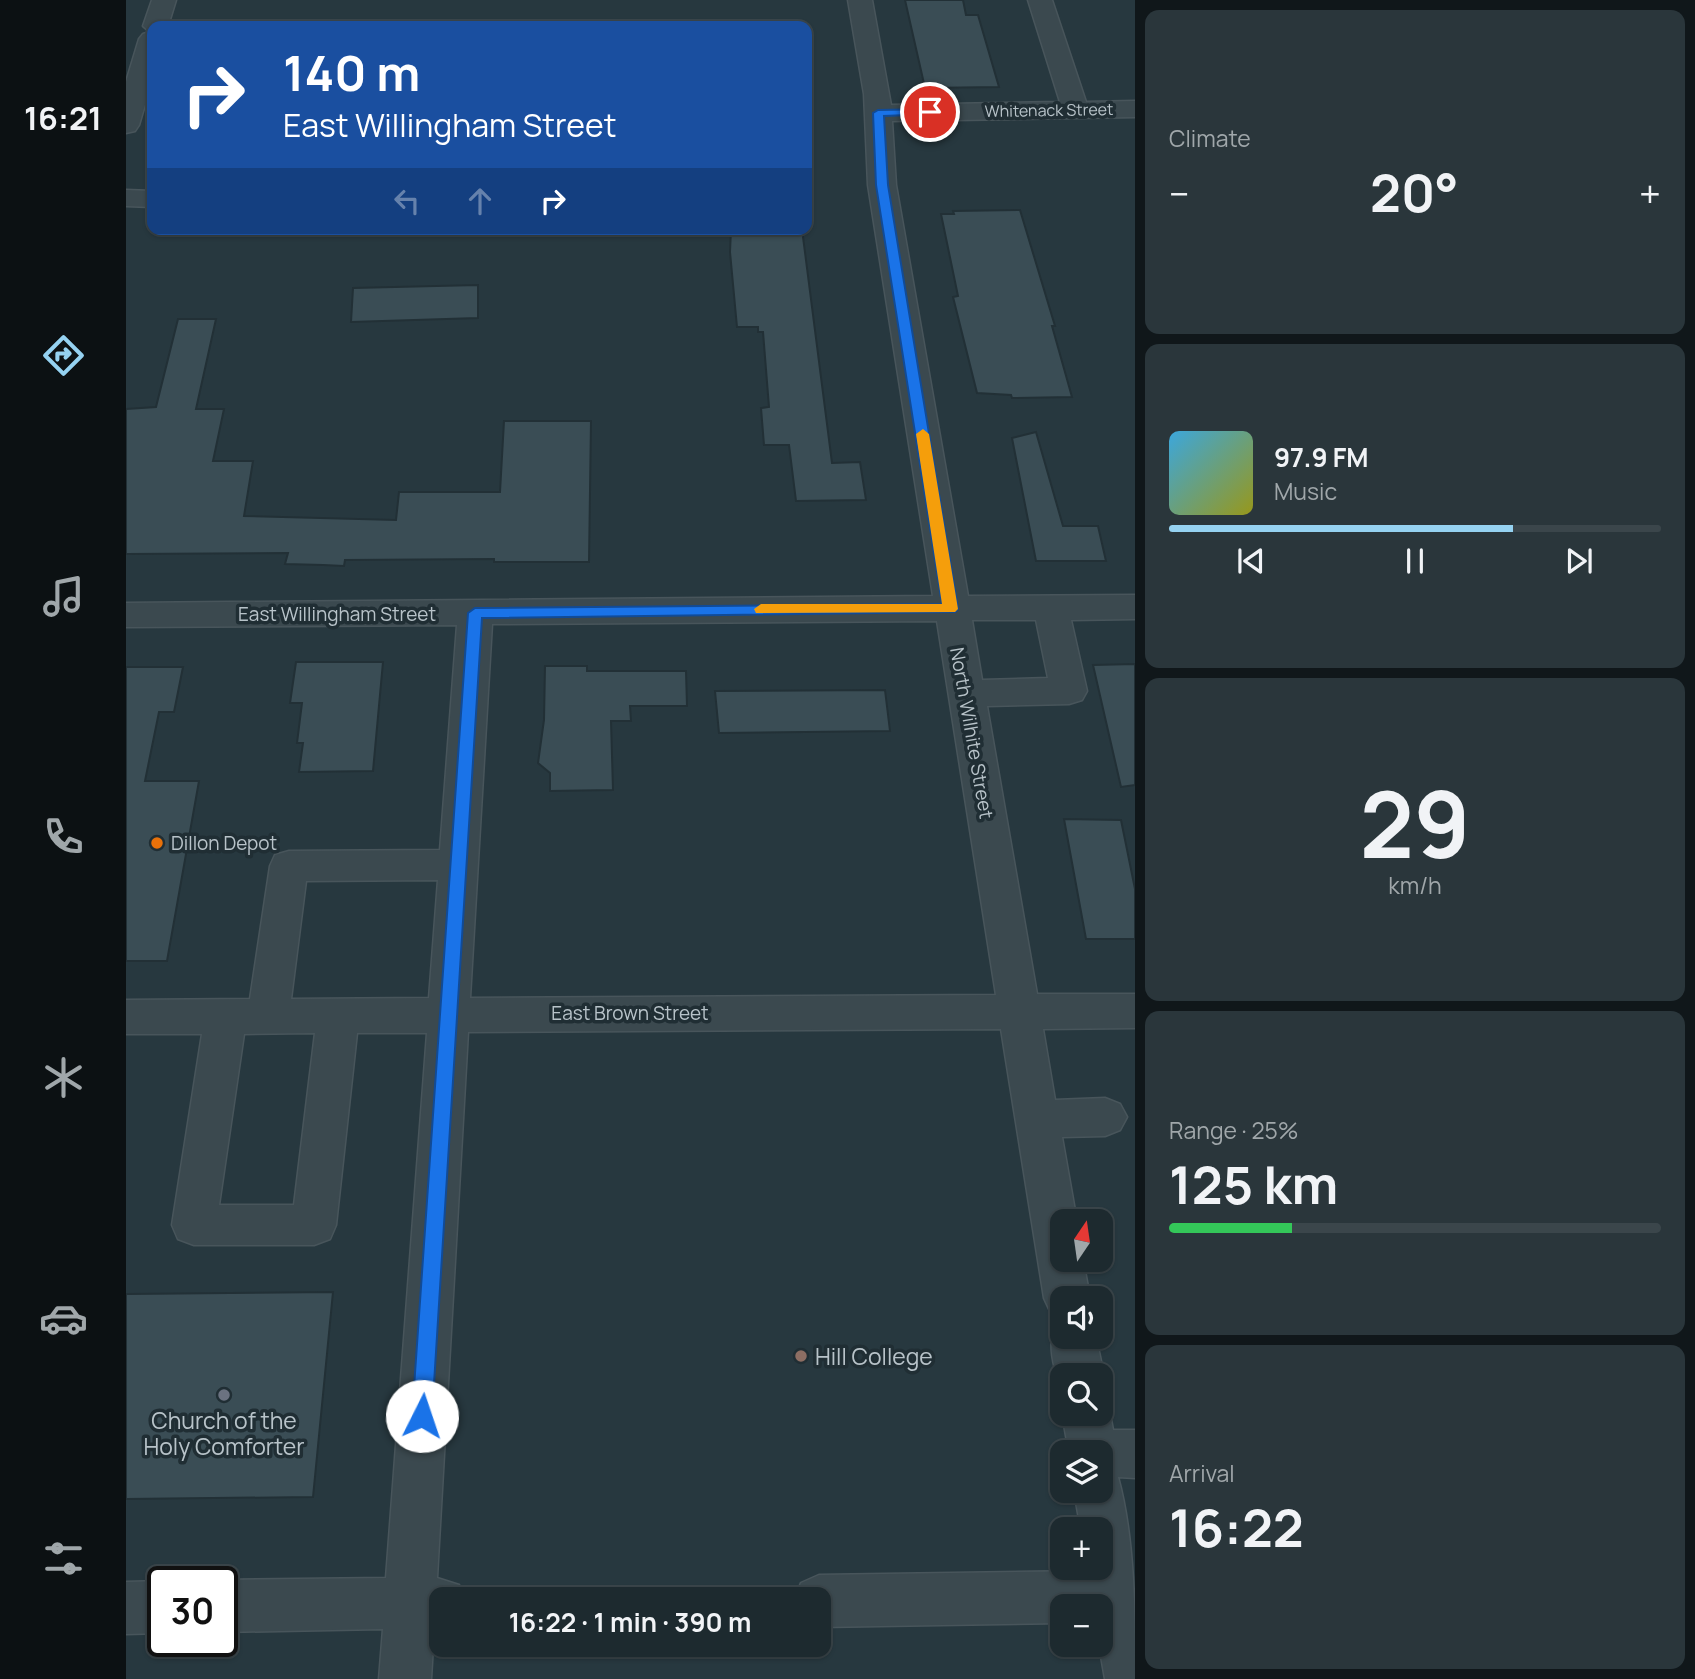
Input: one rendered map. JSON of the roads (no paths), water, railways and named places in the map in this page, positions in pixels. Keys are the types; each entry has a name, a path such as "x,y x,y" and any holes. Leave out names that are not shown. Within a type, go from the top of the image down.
{"street":[{"path":"158,21 164,0"},
{"name":"North Wilhite Street","path":"860,0 878,113 882,185 950,609 1065,1286"},
{"path":"1040,0 1076,110"},
{"path":"128,111 147,62"},
{"name":"Whitenack Street","path":"878,113 1135,109"},
{"path":"126,198 147,199"},
{"path":"965,693 1069,691 1051,607"},
{"name":"East Willingham Street","path":"126,615 1135,607"},
{"path":"405,1679 426,1603 447,1014 475,613"},
{"path":"268,1015 289,866 458,865"},
{"name":"East Brown Street","path":"126,1017 1135,1011"},
{"path":"226,1016 194,1225 314,1225 338,1015"},
{"path":"1037,1119 1105,1117"},
{"path":"1113,1453 1135,1454"},
{"path":"1102,1503 1126,1596 1131,1679"},
{"path":"831,1601 1126,1596"},
{"path":"238,1606 426,1603"},
{"path":"126,1608 147,1607"}],"place":[{"name":"Dillon Depot","path":"157,843"},
{"name":"Hill College","path":"801,1356"},
{"name":"Church of the Holy Comforter","path":"224,1395"}]}
